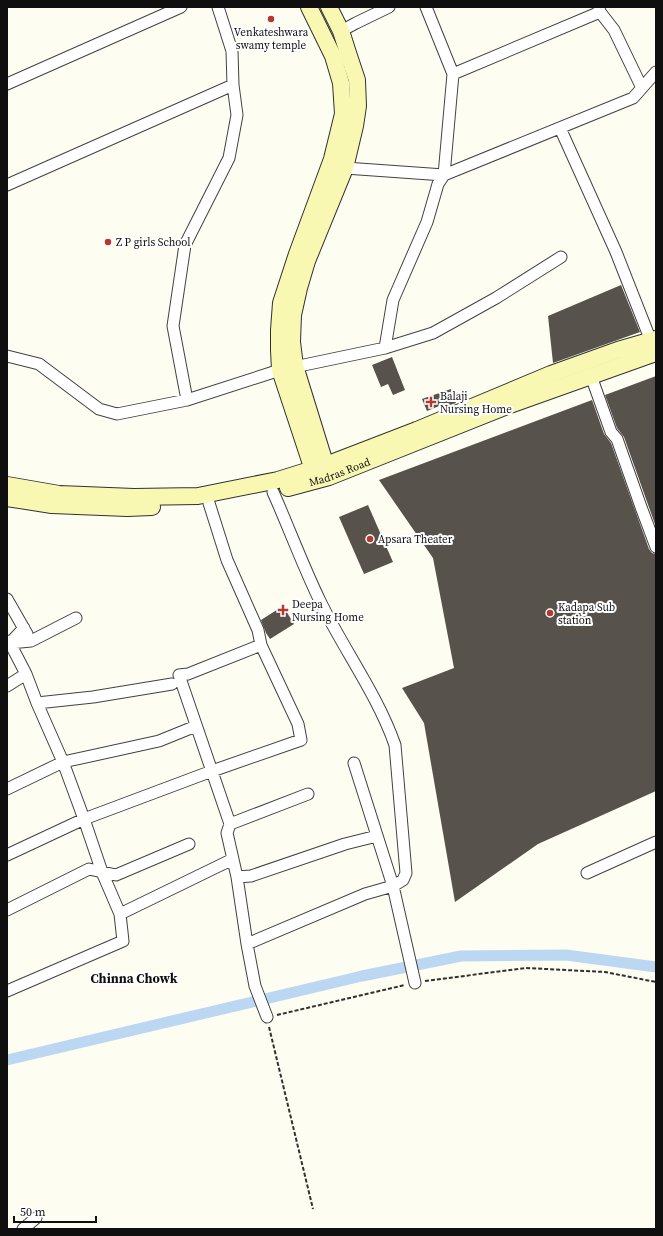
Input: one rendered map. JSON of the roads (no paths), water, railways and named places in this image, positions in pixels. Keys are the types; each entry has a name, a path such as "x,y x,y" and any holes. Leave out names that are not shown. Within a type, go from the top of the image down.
{"main road":[{"path":"309,7 333,56 341,84 343,114 332,159 297,254 281,303 279,336 321,473"},
{"path":"288,368 292,342 293,315 299,288 307,261 345,168 358,106 357,80 341,32 329,7"},
{"path":"7,485 59,494 134,497 198,496 321,473 551,374 618,350 654,344"},
{"name":"Madras Road","path":"7,498 52,505 127,508 193,506 273,492 321,473 650,355 654,344"}],"street":[{"path":"7,84 181,7"},
{"path":"187,400 173,326 185,245 229,158 237,115 233,85 232,51 218,7"},
{"path":"341,32 389,7"},
{"path":"385,348 393,300 427,222 438,184 444,175 452,74 426,7"},
{"path":"452,74 599,10 614,30 642,88"},
{"path":"345,168 444,175 633,98 656,72"},
{"path":"7,185 233,85"},
{"path":"560,128 616,252 654,344"},
{"path":"7,356 39,364 99,409 117,414 187,400 288,368 385,348 433,333 496,298 561,257"},
{"path":"591,376 611,432 617,439 656,547"},
{"path":"247,944 365,894 393,886 403,880 406,873 395,745 389,727 320,602 273,492"},
{"path":"7,855 84,818 300,740 298,724 261,645 258,630 227,560 209,503"},
{"path":"7,600 31,641"},
{"path":"8,642 31,641 76,618"},
{"path":"8,642 24,628"},
{"path":"7,991 124,941 120,914 102,872 63,762 26,674 8,642"},
{"path":"261,645 188,674 179,676 230,824 227,833 237,877 247,944 258,993 267,1017"},
{"path":"7,686 26,674"},
{"path":"37,703 93,697 172,684"},
{"path":"7,789 63,762 159,741 196,726"},
{"path":"354,763 393,886 415,983"},
{"path":"230,824 308,794"},
{"path":"237,877 251,876 345,844 377,836"},
{"path":"587,873 656,842"},
{"path":"7,910 89,869 116,875 189,844"},
{"path":"120,914 233,859"},
{"path":"24,1229 36,1218"}],"waterway":[{"path":"7,1060 362,976 461,956 566,955 656,967"}],"place":[{"name":"Venkateshwara swamy temple","path":"271,19"},
{"name":"Z P girls School","path":"108,242"},
{"name":"Balaji Nursing Home","path":"431,402"},
{"name":"Apsara Theater","path":"370,539"},
{"name":"Deepa Nursing Home","path":"283,610"},
{"name":"Kadapa Sub station","path":"550,613"}],"district":[{"name":"Chinna Chowk","path":"134,978"}]}
